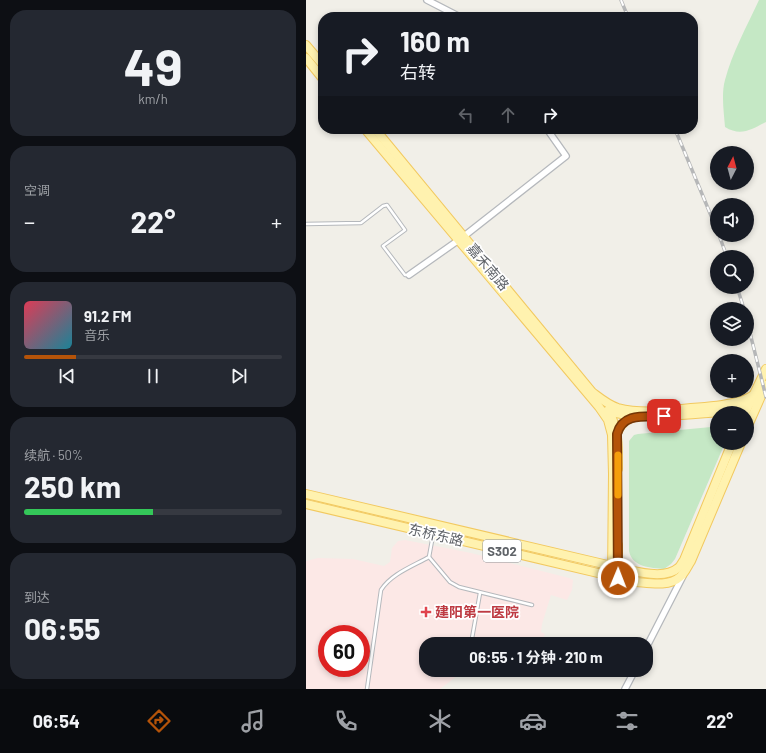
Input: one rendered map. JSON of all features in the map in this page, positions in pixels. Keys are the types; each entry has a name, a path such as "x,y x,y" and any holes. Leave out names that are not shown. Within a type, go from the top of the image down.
{"main road":[{"path":"306,45 318,59"},
{"path":"306,58 318,73"},
{"name":"嘉禾南路","path":"369,134 461,239 591,395 601,404"},
{"name":"嘉禾南路","path":"379,134 461,239"},
{"path":"745,406 756,401 766,369"},
{"path":"754,407 758,395 766,385"},
{"path":"591,395 606,407 612,422 614,433 615,577"},
{"path":"729,406 736,402 758,395"},
{"path":"601,404 612,422"},
{"path":"601,404 637,413"},
{"path":"601,404 606,411 624,415 637,413 678,415 710,411"},
{"path":"614,433 624,422 637,413"},
{"path":"612,422 624,415"},
{"name":"东桥东路","path":"306,494 615,567 656,574 668,573 678,568 684,560 729,450"},
{"name":"东桥东路","path":"306,504 636,582 656,584 669,582 679,578 685,572 738,450"}],"street":[{"path":"427,0 450,12"},
{"path":"410,276 461,239 566,156 551,134"},
{"path":"652,637 691,561"},
{"path":"625,689 631,677"}],"lane":[{"path":"306,224 362,223 383,206 387,205 405,230 384,246 405,275 410,276"},
{"path":"433,534 429,557 450,582 459,587 532,605"},
{"path":"367,689 381,590 385,583 429,557"},
{"path":"472,637 480,592"}],"shaded area":[{"name":"建阳第一医院","path":"405,540 471,553 569,578 573,580 572,590 567,600 551,595 542,624 541,632 545,634 544,637 419,637 419,677 456,677 440,689 306,689 306,561 318,558 353,559 384,566 390,562 392,548 398,541"}],"green space":[{"path":"759,0 766,0 766,122 741,132 725,127 723,91 728,70"},
{"path":"710,427 710,450 722,450 675,559 664,569 643,566 634,560 629,551 629,441 634,435"}],"railway":[{"path":"621,0 626,12"},
{"path":"677,134 710,213"},
{"path":"722,242 724,250"},
{"path":"739,294 742,302"},
{"path":"753,346 766,397"}],"slow traffic":[{"path":"618,455 618,495"}],"place":[{"name":"建阳第一医院","path":"426,612"}],"route":[{"path":"618,578 617,434 619,427 629,418 664,416"}]}
